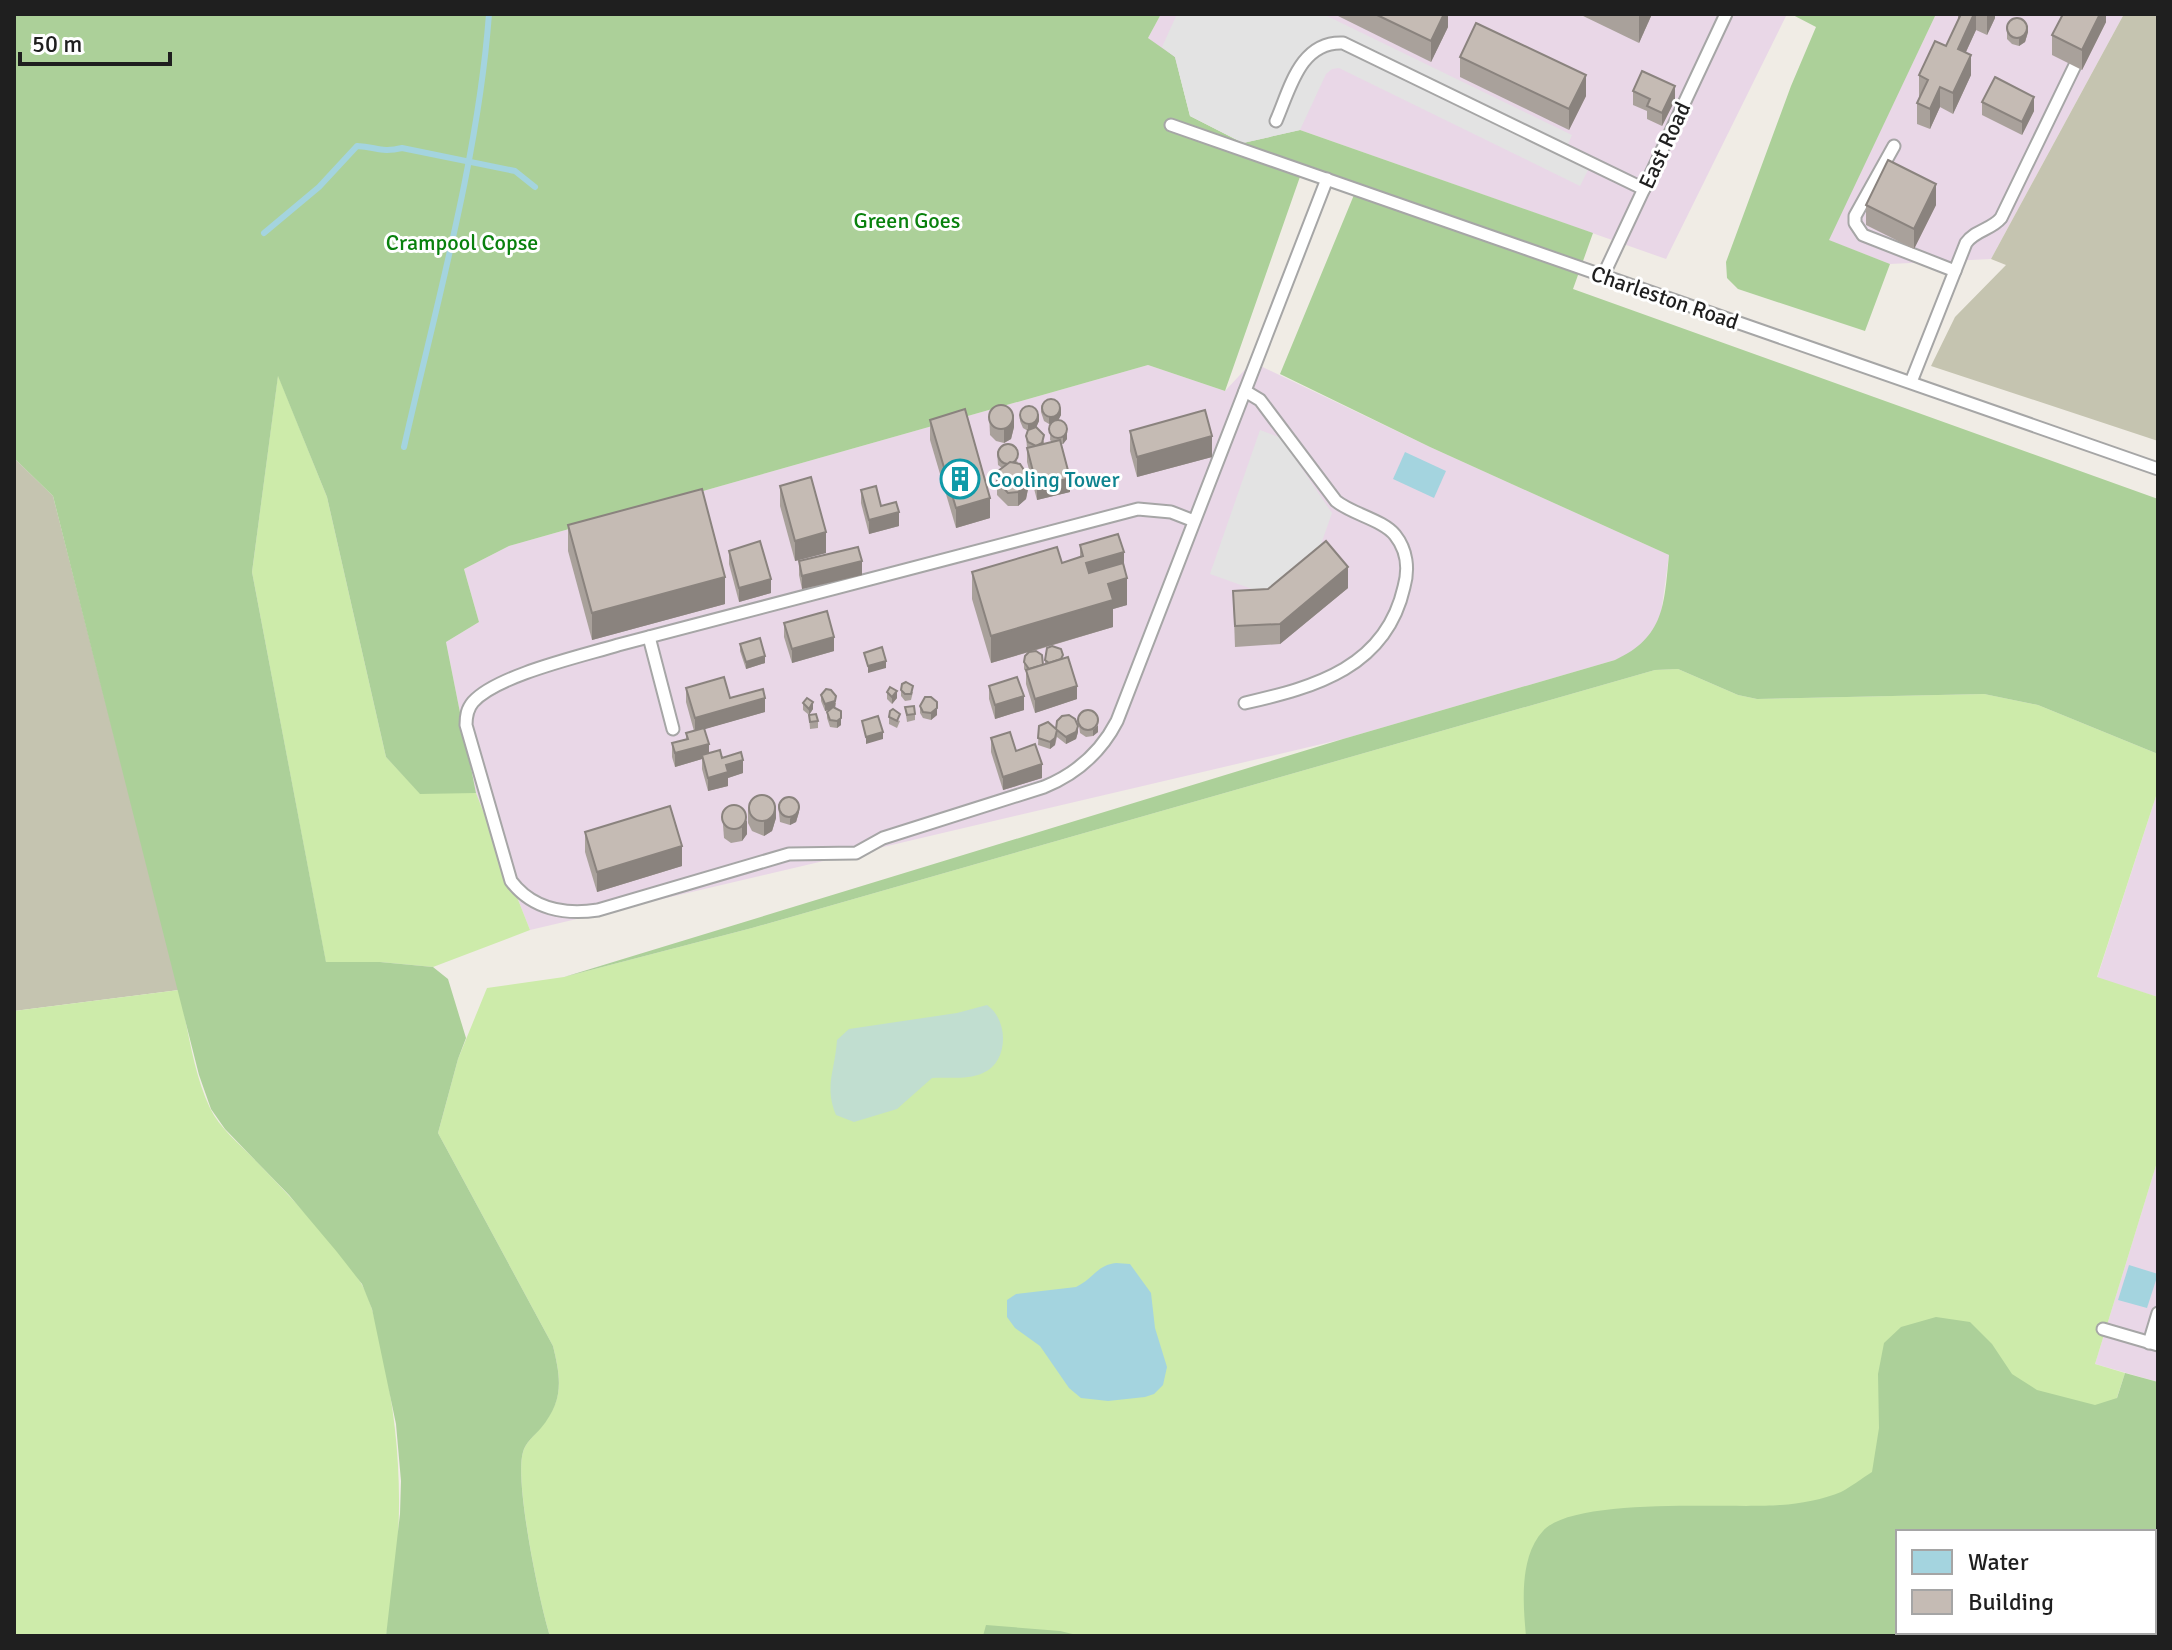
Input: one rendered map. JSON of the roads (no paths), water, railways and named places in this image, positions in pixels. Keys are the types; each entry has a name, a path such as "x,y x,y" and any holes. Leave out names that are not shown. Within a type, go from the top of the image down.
{"lane":[{"name":"East Road","path":"1603,276 1726,14"},
{"path":"1911,382 1971,236 1995,226 2001,218 2087,42"},
{"path":"1276,121 1304,59 1318,48 1343,43 1644,189"},
{"name":"Charleston Road","path":"1171,125 2158,469"},
{"path":"1894,146 1855,216 1855,223 1863,235 1955,271"},
{"path":"1194,521 1171,512 1138,509 649,637 503,683 479,697 466,714 468,734 511,881 528,898 548,908 578,913 598,910 789,854 856,853 883,838 1044,787 1073,773 1095,753 1117,721 1327,179"},
{"path":"1245,391 1260,400 1336,501 1347,510 1393,533 1404,550 1407,564 1404,591 1394,620 1379,641 1362,656 1333,677 1291,693 1245,703"},
{"path":"649,637 673,729"},
{"path":"2103,1329 2153,1344 2158,1313"}],"water":[{"path":"1405,452 1446,471 1434,498 1393,479"},
{"path":"1130,1264 1151,1293 1155,1328 1167,1367 1163,1385 1154,1394 1145,1397 1108,1401 1081,1398 1069,1388 1040,1346 1015,1328 1007,1317 1007,1300 1016,1294 1076,1287 1104,1266"},
{"path":"2129,1265 2158,1274 2147,1308 2118,1300"}],"waterway":[{"path":"404,447 466,177 484,68 489,14"},
{"path":"264,233 319,187 357,146 384,150 402,148 515,171 535,187"}],"place":[{"name":"Cooling Tower","path":"960,479"}],"park label":[{"name":"Green Goes","path":"907,220"},
{"name":"Crampool Copse","path":"462,242"}]}
